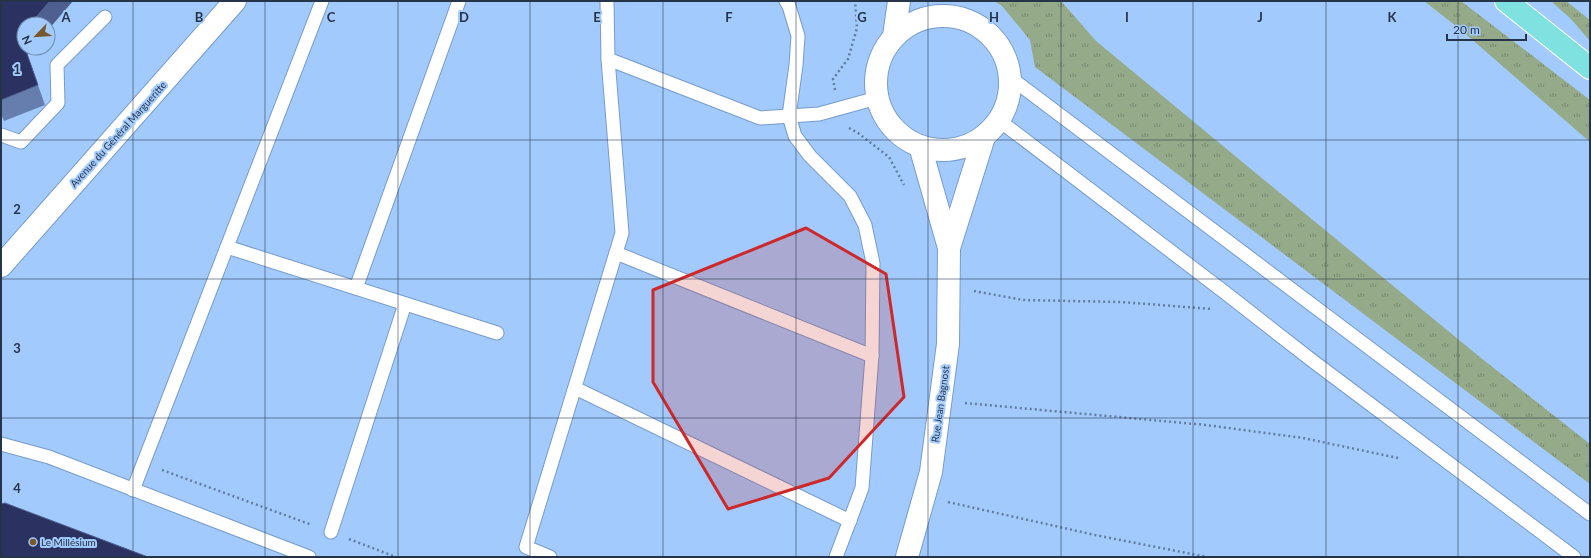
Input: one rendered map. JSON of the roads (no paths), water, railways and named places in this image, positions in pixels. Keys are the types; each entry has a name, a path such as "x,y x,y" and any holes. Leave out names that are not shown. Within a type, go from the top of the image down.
{"main road":[{"path":"1506,1 1590,68"}],"street":[{"name":"Avenue du Général Margueritte","path":"1,266 236,1"},
{"name":"Rue Jean Bagnost","path":"894,36 899,1"},
{"name":"Rue Jean Bagnost","path":"949,8 976,23 993,37 1006,56 1011,78 1009,100 1000,121 984,137 964,148 942,151 920,146 901,135 886,119 877,98 876,76 882,55 894,36 911,23 949,8"},
{"name":"Rue Jean Bagnost","path":"948,248 984,137"},
{"name":"Rue Jean Bagnost","path":"906,557 931,472 948,344 948,248 920,146"}],"lane":[{"path":"133,490 322,1"},
{"path":"356,288 459,1"},
{"path":"550,557 526,547 622,233 608,59 607,1"},
{"path":"786,1 790,6 798,36 796,65 789,116 795,136 810,156 850,196 865,225 874,263 872,356 862,488 836,557"},
{"path":"1,135 21,142 58,103 57,65 105,17"},
{"path":"608,59 760,118 819,114 877,98"},
{"path":"1011,78 1590,514"},
{"path":"1000,121 1314,362 1574,557"},
{"path":"227,247 497,333"},
{"path":"616,253 872,356"},
{"path":"331,532 405,304"},
{"path":"575,388 850,521"},
{"path":"1,444 49,457 309,557"}],"place":[{"name":"Le Millésium","path":"33,542"}]}
